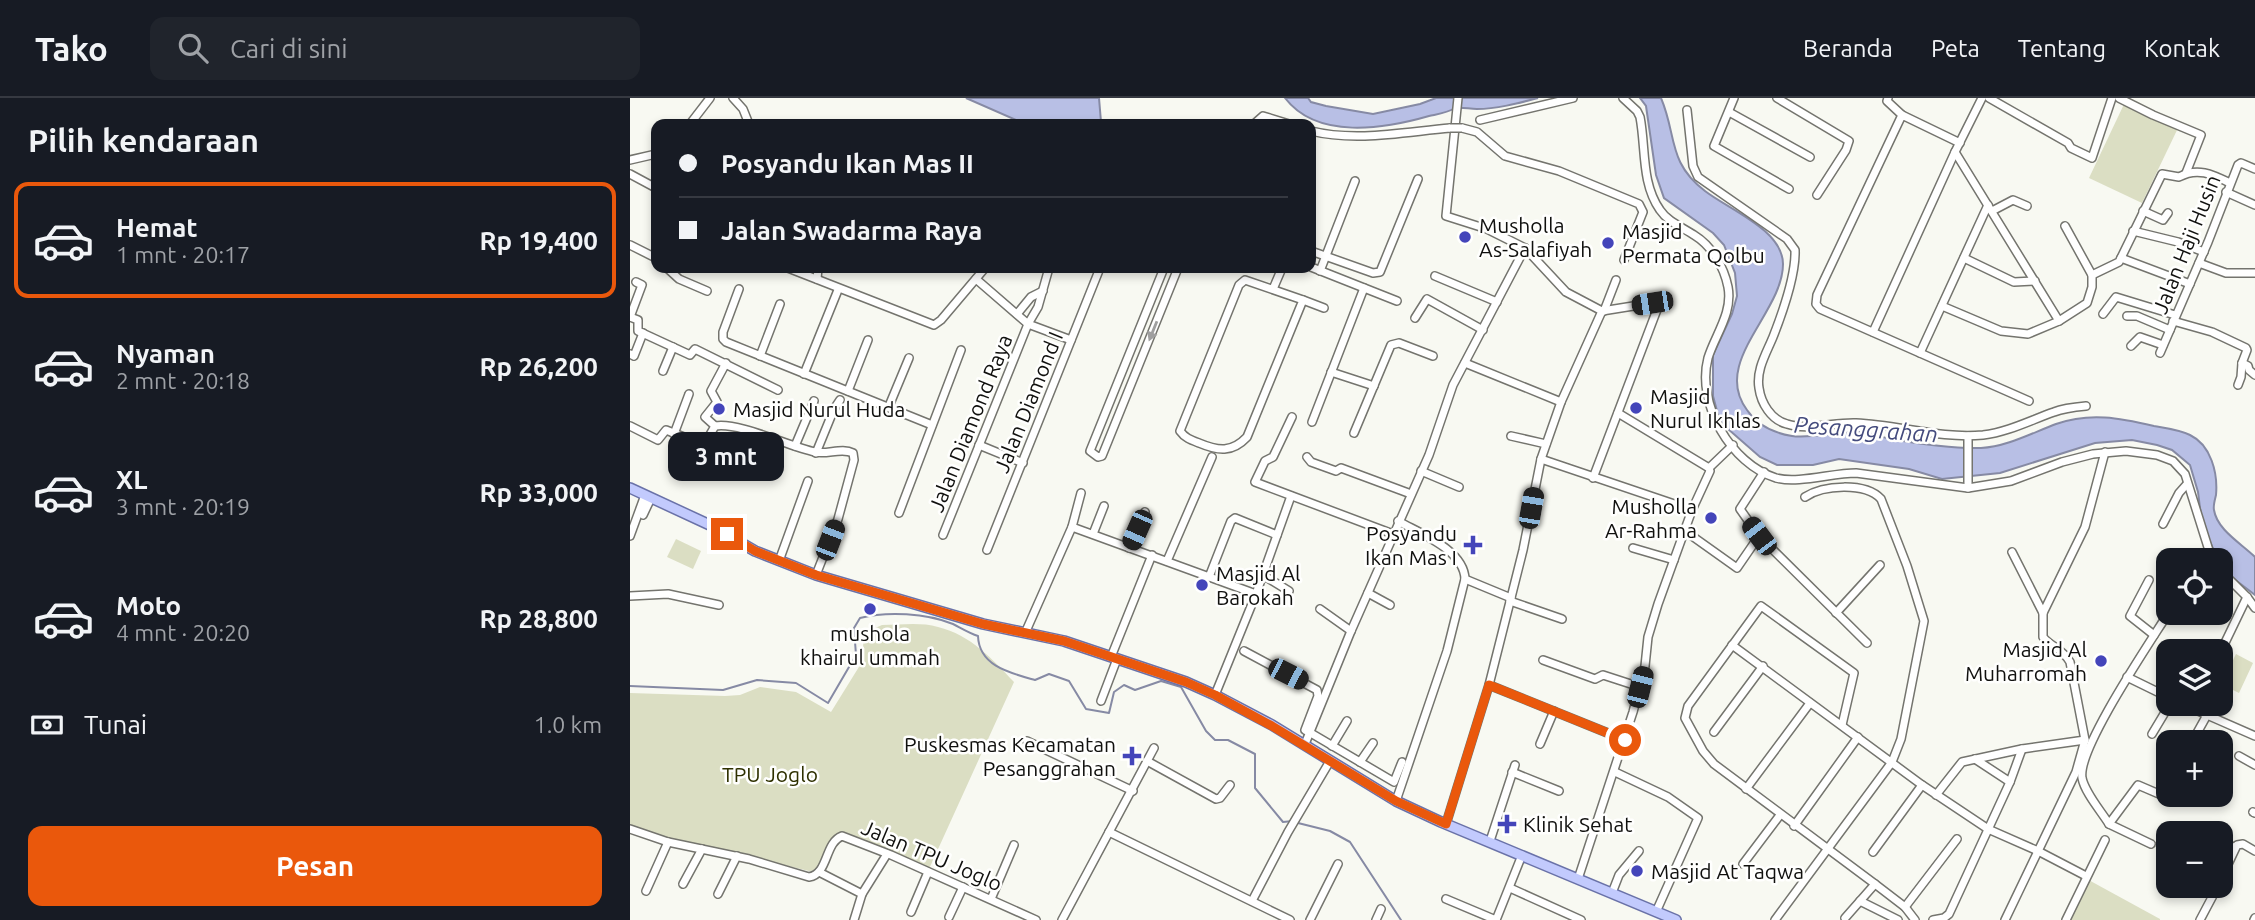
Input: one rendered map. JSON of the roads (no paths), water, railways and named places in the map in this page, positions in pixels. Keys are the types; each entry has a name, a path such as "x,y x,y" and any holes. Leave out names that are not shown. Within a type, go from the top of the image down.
{"main road":[{"path":"630,488 779,561 816,575 983,624 1064,641 1186,682 1305,744 1396,801 1676,920"}],"street":[{"path":"694,119 710,98"},
{"path":"733,98 748,119"},
{"path":"1458,98 1453,125 1446,216 1487,229 1525,248 1566,292 1603,311 1652,303 1658,307 1593,478"},
{"path":"1480,120 1573,98"},
{"path":"1622,98 1640,117 1646,177 1658,208 1674,223 1712,249 1728,287 1728,302 1709,355 1705,386 1709,408 1717,425 1750,463 1777,478 1856,473 1968,486 2011,481 2062,462 2105,452 2144,453 2165,457 2185,474 2208,548"},
{"path":"1734,98 1714,146 1788,189"},
{"path":"1777,98 1849,141 1817,195"},
{"path":"1888,98 1887,101 1902,115 1960,143"},
{"path":"1873,332 1982,98"},
{"path":"1989,98 2092,158 2112,98"},
{"path":"2119,98 2153,115 2200,133 2201,137 2186,173"},
{"path":"1687,110 1693,166 1698,177 1787,239 1795,250 1791,277 1760,368 1759,389 1772,415 1789,425 1863,423 1968,438 1993,433 2057,411 2086,406"},
{"path":"1729,112 1810,157"},
{"path":"1902,115 1815,301 1820,309 2029,401"},
{"path":"1316,132 1379,135 1453,125 1477,132 1505,156 1559,171 1639,204 1643,212 1624,260"},
{"path":"1955,152 2059,321"},
{"path":"630,160 651,155"},
{"name":"Jalan Haji Husin","path":"2131,346 2140,337 2162,349 2240,163 2255,169"},
{"path":"2092,275 2107,266 2117,264 2162,174 2179,177 2195,171 2230,183"},
{"path":"630,174 651,183"},
{"path":"1316,253 1373,274 1380,272 1418,179"},
{"path":"1320,271 1355,181"},
{"path":"2226,192 2255,205"},
{"path":"1920,353 1990,208 2015,200 2027,206"},
{"path":"2144,210 2163,220 2168,213"},
{"path":"1942,306 2001,331 2028,334 2059,321 2087,303 2092,288 2092,275 2065,226"},
{"path":"2133,231 2178,242 2204,252"},
{"path":"630,244 651,255"},
{"path":"1305,744 1421,471 1453,385 1525,248"},
{"path":"1964,258 2014,282 2035,281"},
{"path":"2121,258 2190,284"},
{"path":"2199,263 2220,271 2255,273"},
{"path":"1316,269 1397,301"},
{"path":"672,273 679,279 707,291"},
{"path":"678,273 679,279"},
{"path":"801,273 934,325 981,273"},
{"path":"817,279 818,273"},
{"name":"Jalan Diamond Raya","path":"943,535 1028,324 1038,307 1048,273"},
{"name":"Jalan Diamond I","path":"987,550 1098,273"},
{"path":"1162,273 1090,451 1098,457 1102,456 1176,273"},
{"path":"1273,289 1280,273"},
{"path":"1435,276 1497,302"},
{"name":"Jalan Diamond Raya","path":"976,279 1028,324 1071,340"},
{"path":"1446,824 1489,685 1523,551 1541,458 1561,402 1616,280"},
{"path":"1303,300 1247,437 1235,447 1222,450 1186,438 1180,430 1242,281 1250,281 1273,289 1303,300 1324,308"},
{"path":"636,282 642,285 630,317 638,320 637,329 691,355 695,349 778,390"},
{"path":"1311,422 1364,288"},
{"path":"739,289 723,332 723,339 932,425"},
{"path":"804,374 838,289"},
{"path":"1017,314 1031,298 1043,291"},
{"path":"2103,314 2116,297 2251,348 2242,363 2238,385"},
{"path":"1415,318 1427,299 1483,330"},
{"path":"760,356 780,304"},
{"path":"2127,316 2137,316 2170,330"},
{"path":"630,354 634,356 643,333"},
{"path":"848,391 868,340"},
{"path":"1354,433 1391,345 1399,344 1433,356"},
{"path":"663,371 673,347"},
{"path":"899,513 961,350"},
{"path":"889,406 909,358"},
{"path":"726,363 711,391 717,402 705,417 715,425 730,424 816,453 848,450 854,456 838,519 816,575"},
{"path":"1465,363 1561,402"},
{"path":"2242,363 2255,375"},
{"path":"1331,372 1374,386"},
{"path":"674,433 689,394"},
{"path":"816,453 840,400"},
{"path":"795,446 814,401"},
{"path":"1618,413 1709,468"},
{"path":"1292,417 1273,457 1265,461 1255,481 1393,534"},
{"path":"630,426 659,440 666,430 704,445 715,425"},
{"path":"1511,436 1546,444"},
{"path":"1968,438 1968,486"},
{"path":"979,445 1023,463"},
{"path":"1578,879 1625,740 1640,687 1648,637 1674,560 1709,468 1733,445"},
{"path":"2005,920 2076,772 2085,736 2070,662 2063,651 2043,637 2043,613 2085,527 2105,452"},
{"path":"1167,561 1212,457"},
{"path":"1307,457 1312,463 1336,471 1341,468 1411,494"},
{"path":"1541,458 1692,510"},
{"path":"1421,471 1460,487"},
{"path":"1764,472 1740,509 1759,536 1867,643"},
{"path":"779,561 808,481"},
{"path":"2163,524 2179,493 2187,484"},
{"path":"1775,920 1892,762 1901,739 1924,621 1907,566 1877,494 1864,489 1829,488 1814,491 1805,497"},
{"path":"1026,631 1072,527 1081,493"},
{"path":"1215,695 1256,594 1291,496"},
{"path":"643,515 648,497"},
{"path":"630,536 648,497"},
{"path":"1093,534 1104,506"},
{"path":"1129,548 1144,512"},
{"path":"1209,577 1231,521 1235,518 1277,535"},
{"path":"1396,801 1447,651 1465,579 1465,571 1455,557 1439,544 1398,521"},
{"path":"1072,527 1256,594"},
{"path":"1685,531 1737,568 1759,536"},
{"path":"1633,548 1674,560"},
{"path":"2012,552 2043,613"},
{"path":"1101,701 1152,555"},
{"path":"1836,613 1880,565"},
{"path":"1261,574 1289,591"},
{"path":"1465,579 1562,619"},
{"path":"2150,580 2130,617 2154,635"},
{"path":"2233,583 2255,608"},
{"path":"1368,593 1391,605"},
{"path":"630,596 668,594 719,605"},
{"path":"2227,639 2247,597"},
{"path":"1842,725 1854,673 1761,606 1688,706 1685,718 1686,725 1714,764 1905,907 1915,920"},
{"path":"1320,609 1351,631"},
{"path":"2151,844 2109,824 2082,781 2082,771 2085,755 2095,736 2127,677 2161,625"},
{"path":"1732,645 1922,785 1988,829 2087,876"},
{"path":"1244,651 1317,690 1318,696 1305,730 1394,782 1402,762"},
{"path":"1543,660 1595,678 1603,675 1640,687"},
{"path":"1714,732 1763,666"},
{"path":"2127,677 2156,691"},
{"path":"1489,685 1625,740"},
{"path":"1746,789 1811,703"},
{"path":"1540,744 1554,711"},
{"path":"2152,734 2163,716"},
{"path":"2209,716 2255,736"},
{"path":"1332,746 1347,721"},
{"path":"1936,795 1962,762 2085,736"},
{"path":"1794,826 1857,737"},
{"path":"1027,741 1133,791"},
{"path":"1360,762 1373,743"},
{"path":"1062,920 1154,748"},
{"path":"1933,920 1950,914 2010,782 2022,749"},
{"path":"2239,756 2255,765"},
{"path":"1975,758 2010,782"},
{"path":"1147,761 1216,799 1220,798 1230,785"},
{"path":"1252,901 1330,761"},
{"path":"1490,841 1513,768 1559,791"},
{"path":"1615,772 1668,797 1698,818 1656,912"},
{"path":"1872,852 1922,785"},
{"path":"2109,824 2139,785 2156,793"},
{"path":"1743,864 1780,815"},
{"path":"630,830 809,877 819,872 862,894"},
{"path":"1109,832 1290,920"},
{"name":"Jalan TPU Joglo","path":"819,872 832,843 842,836 887,853 1036,920"},
{"path":"1905,907 1956,839"},
{"path":"2066,920 2105,840"},
{"path":"646,891 668,842"},
{"path":"2233,852 2241,843 2255,851"},
{"path":"991,899 1014,845"},
{"path":"683,884 702,849"},
{"path":"1612,894 1619,876 1639,851"},
{"path":"855,920 862,894 887,853"},
{"path":"1446,899 1496,920 1522,855"},
{"path":"718,894 737,856"},
{"path":"1310,920 1338,864"},
{"path":"911,912 928,872"},
{"path":"1845,918 1875,884"},
{"path":"949,917 963,887"},
{"path":"1510,888 1581,920"},
{"path":"2200,920 2212,898"},
{"path":"1860,901 1898,920"},
{"path":"1376,920 1381,909"}],"water":[{"path":"966,98 1099,98 1101,119 1014,119"},
{"path":"1285,98 1308,98 1311,102 1326,106 1373,114 1436,98 1538,98 1492,108 1455,108 1392,125 1372,127 1333,126 1299,111"},
{"path":"1640,98 1661,98 1684,169 1705,191 1764,231 1781,252 1783,264 1780,282 1743,356 1737,374 1738,392 1747,410 1756,420 1772,430 1792,436 1860,432 1913,443 1970,448 2000,445 2069,420 2093,417 2182,432 2197,440 2212,460 2216,487 2216,517 2231,536 2255,557 2255,595 2233,578 2233,548 2213,548 2202,524 2198,492 2190,465 2172,450 2157,445 2132,440 2095,443 2000,473 1942,479 1909,469 1839,459 1813,465 1777,465 1760,457 1720,422 1713,396 1713,355 1732,314 1737,296 1735,273 1724,245 1713,233 1664,198 1656,175 1646,106"}],"waterway":[{"path":"630,686 723,690 757,680 796,683 828,703 856,655 854,628 860,618 894,614 931,617 978,636 984,655 997,667 1035,680 1049,674 1069,681 1086,709 1109,713 1114,692 1124,685 1135,690 1161,681 1181,687 1206,731 1215,740 1228,740 1255,754 1255,788 1283,822 1293,821"},
{"path":"1298,823 1330,831 1350,842 1401,920"}],"place":[{"name":"Musholla As-Salafiyah","path":"1465,237"},
{"name":"Masjid Permata Qolbu","path":"1608,243"},
{"name":"Masjid Nurul Ikhlas","path":"1636,408"},
{"name":"Masjid Nurul Huda","path":"719,409"},
{"name":"Musholla Ar-Rahma","path":"1711,518"},
{"name":"Posyandu Ikan Mas I","path":"1473,545"},
{"name":"Masjid Al Barokah","path":"1202,585"},
{"name":"mushola khairul ummah","path":"870,609"},
{"name":"Masjid Al Muharromah","path":"2101,661"},
{"name":"Puskesmas Kecamatan Pesanggrahan","path":"1132,756"},
{"name":"Klinik Sehat","path":"1507,824"},
{"name":"Masjid At Taqwa","path":"1637,871"}],"water label":[{"name":"Pesanggrahan","path":"1866,429"}],"park label":[{"name":"TPU Joglo","path":"770,774"}]}
